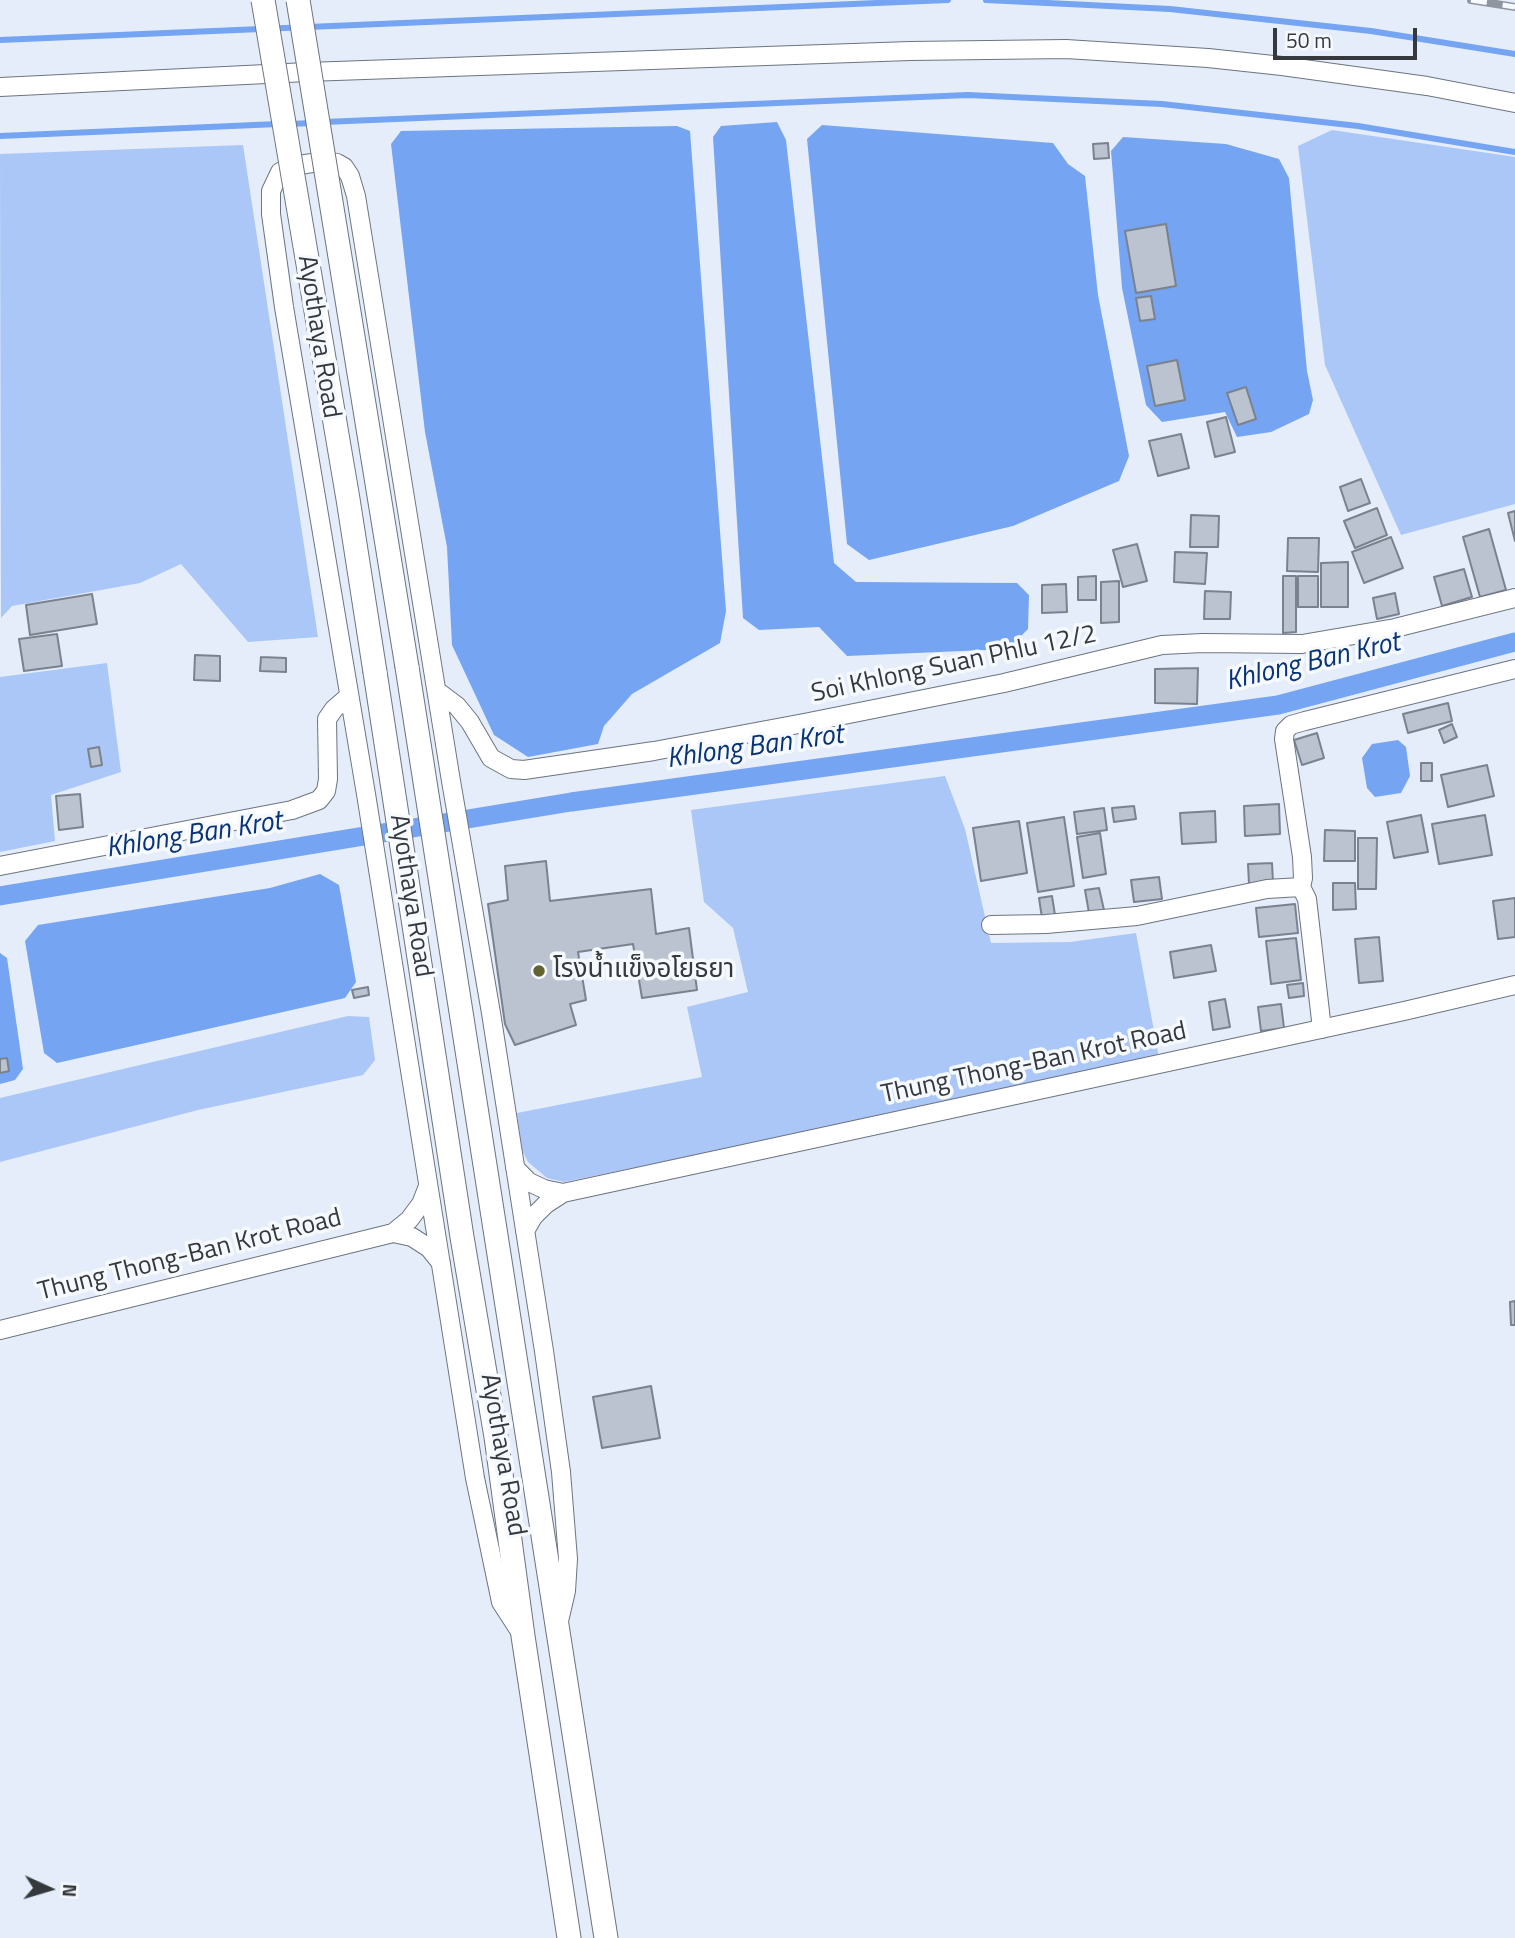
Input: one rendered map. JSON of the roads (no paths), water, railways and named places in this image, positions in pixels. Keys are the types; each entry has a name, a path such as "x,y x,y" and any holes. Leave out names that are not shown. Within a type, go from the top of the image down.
{"main road":[{"name":"Ayothaya Road","path":"264,0 348,499 462,1237 496,1437 569,1938"},
{"name":"Ayothaya Road","path":"298,0 407,667 606,1938"}],"street":[{"path":"0,87 307,72 910,51 1066,49 1209,58 1295,68 1427,86 1515,103"},
{"name":"Ayothaya Road","path":"523,1636 501,1602 475,1478 366,794 284,307 271,214 271,191 280,172 293,166 326,161 337,163 344,167 350,176 356,196 515,1168 561,1472 567,1581 557,1628"},
{"name":"Soi Khlong Suan Phlu 12/2","path":"437,691 457,706 470,722 491,758 511,769 524,770 654,751 817,721 1004,683 1162,645 1302,644 1395,628 1515,598"},
{"path":"1322,1029 1307,899 1301,887 1302,857 1285,731 1291,725 1327,715 1515,669"},
{"path":"0,866 292,810 319,800 326,791 328,779 327,719 349,696"},
{"path":"991,925 1045,924 1137,916 1267,890 1301,887"},
{"name":"Thung Thong-Ban Krot Road","path":"525,1231 533,1217 563,1193 1515,985"},
{"name":"Thung Thong-Ban Krot Road","path":"515,1168 529,1182 563,1193"},
{"path":"393,1233 409,1220 421,1204 428,1186"},
{"path":"393,1233 412,1237 429,1248 441,1263"},
{"name":"Thung Thong-Ban Krot Road","path":"0,1331 393,1233"}],"waterway":[{"path":"0,40 948,0"},
{"path":"986,0 1170,9 1371,31 1515,54"},
{"path":"324,122 968,95 1162,104 1358,126 1515,152"},
{"path":"289,124 313,123"},
{"path":"0,136 278,124"},
{"name":"Khlong Ban Krot","path":"0,896 571,802 1278,705 1515,642"}],"railway":[{"path":"1471,0 1515,7"}],"place":[{"name":"โรงน้ำแข็งอโยธยา","path":"539,971"}]}
